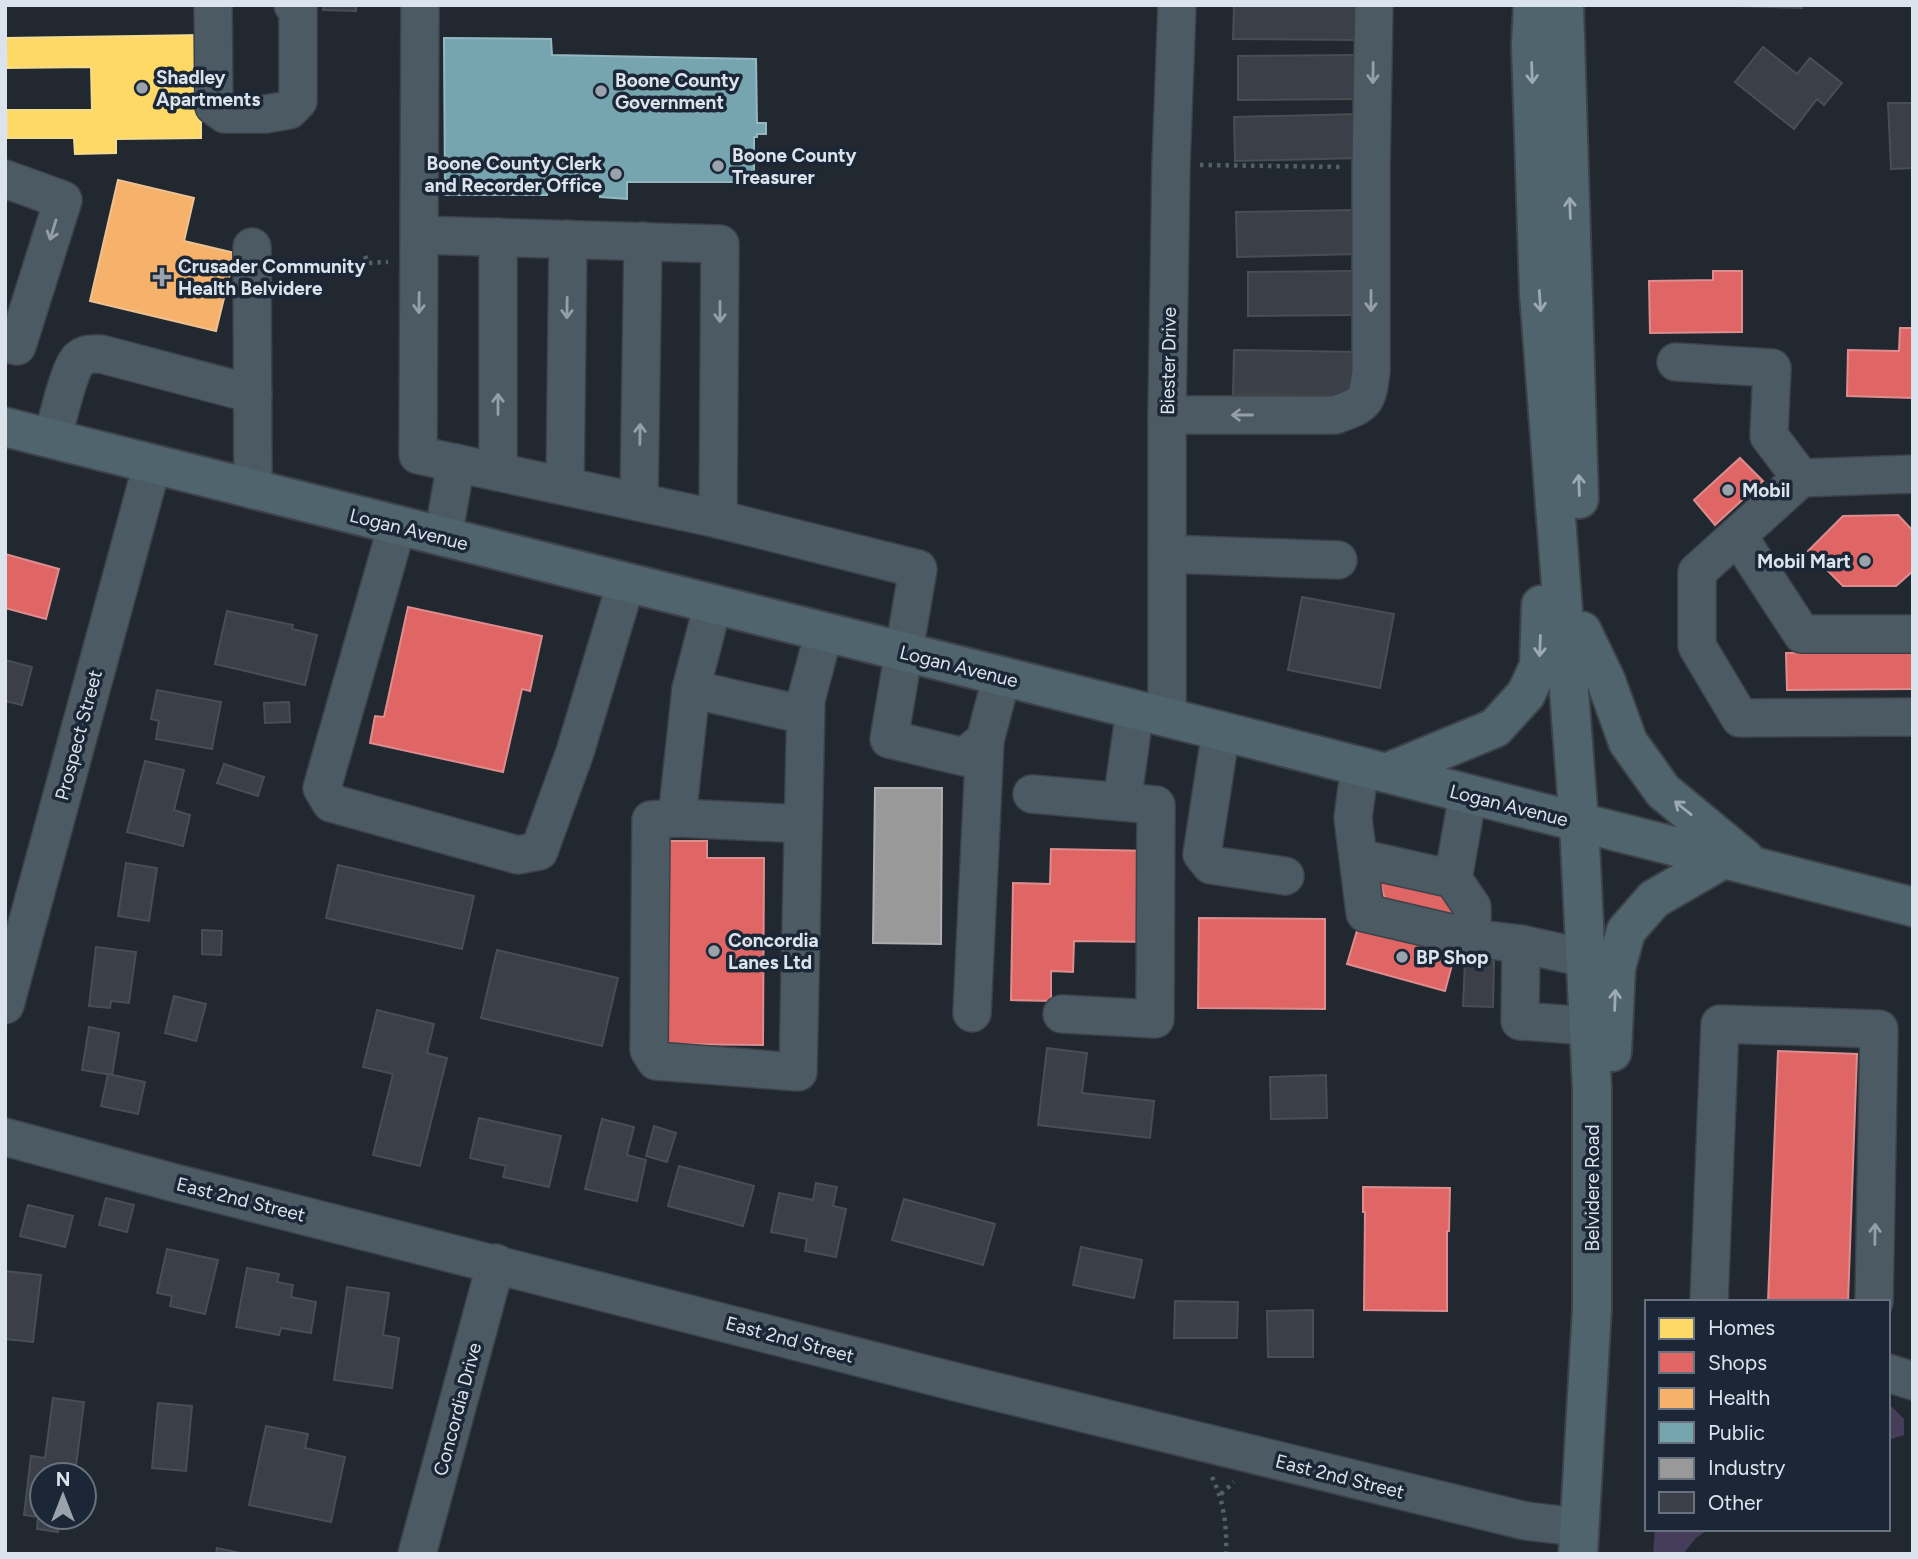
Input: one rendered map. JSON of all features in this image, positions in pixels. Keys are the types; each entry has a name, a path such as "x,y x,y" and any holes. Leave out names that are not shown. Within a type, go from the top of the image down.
{"main road":[{"path":"1532,5 1539,293 1579,822"},
{"path":"1564,5 1582,631 1579,822"},
{"name":"Logan Avenue","path":"5,427 1151,713 1913,907"},
{"path":"1373,770 1495,728 1526,694 1539,666 1542,560 1555,506"},
{"path":"1582,631 1605,681 1628,742 1663,791 1739,863 1654,899 1626,931 1616,968 1611,1091 1592,1163"},
{"name":"Belvidere Road","path":"1578,1540 1592,1308 1592,1088 1579,822"}],"street":[{"path":"214,5 214,106 225,114 265,114 289,110 299,101 298,8 293,5"},
{"path":"419,5 418,455 718,519 918,569 888,739 964,757 985,740"},
{"name":"Biester Drive","path":"1122,802 1151,713 1167,554 1171,165 1177,5"},
{"path":"1167,415 1335,415 1361,405 1368,393 1371,372 1374,5"},
{"path":"5,179 63,200 17,346 5,343"},
{"path":"420,235 720,244 718,519"},
{"path":"498,237 498,472"},
{"path":"565,486 568,239"},
{"path":"639,502 643,241"},
{"path":"252,247 253,490"},
{"path":"52,439 72,370 80,358 89,354 101,354 253,394"},
{"path":"1676,362 1772,368 1769,436 1801,478"},
{"path":"443,537 456,463"},
{"name":"Prospect Street","path":"5,1005 152,465"},
{"path":"1913,474 1801,478 1698,572 1698,646 1741,718 1913,717"},
{"path":"397,526 322,788 331,803 518,855 539,852 575,752 626,583"},
{"path":"1738,536 1802,634 1913,634"},
{"path":"1167,554 1338,560"},
{"path":"677,818 691,689 713,604"},
{"path":"803,824 677,818 651,820 649,1050 656,1061 798,1072 803,824 805,715 806,700 824,632"},
{"path":"972,1013 985,740 1002,676"},
{"path":"691,689 805,715"},
{"path":"1221,731 1202,854 1211,866 1285,876"},
{"path":"1373,770 1353,818 1366,913 1472,938 1521,944 1586,958"},
{"path":"1032,794 1156,805 1155,1019 1062,1014"},
{"path":"1453,880 1468,794"},
{"path":"1359,858 1453,880 1472,906 1472,938"},
{"path":"1521,944 1520,1021 1589,1026"},
{"path":"1709,1300 1720,1024 1879,1029 1874,1300"},
{"name":"East 2nd Street","path":"5,1137 960,1383 1526,1521 1578,1540"},
{"name":"Concordia Drive","path":"417,1554 496,1263"},
{"path":"1890,1374 1913,1381"}],"path":[{"path":"1171,165 1371,167"},
{"path":"365,256 368,263 391,262"},
{"path":"1210,1472 1221,1494 1226,1554"}],"shaded area":[{"path":"1890,1406 1904,1419 1904,1435 1890,1439"},
{"path":"1655,1531 1706,1531 1696,1538 1683,1554 1653,1554"}],"building: Homes":[{"name":"Shadley Apartments","path":"202,35 202,65 193,65 193,108 201,108 201,138 116,139 116,153 75,154 74,138 8,138 7,110 92,110 91,67 7,68 6,38"}],"building: Shops":[{"path":"1713,271 1742,271 1742,332 1650,333 1649,281 1713,280"},
{"path":"1900,328 1913,328 1913,398 1847,396 1848,350 1899,351"},
{"name":"Mobil","path":"1740,458 1763,481 1715,525 1694,500"},
{"name":"Mobil Mart","path":"1898,515 1913,531 1913,571 1896,586 1843,586 1808,551 1843,516"},
{"path":"5,554 59,569 46,619 5,608"},
{"path":"408,607 542,636 530,691 522,689 503,772 370,743 375,716 384,717"},
{"path":"1913,651 1913,689 1787,690 1786,653"},
{"name":"Concordia Lanes Ltd","path":"665,841 707,841 707,858 764,858 763,1045 664,1044"},
{"path":"1051,849 1154,851 1152,942 1074,941 1073,972 1051,971 1051,1001 1011,1000 1013,883 1050,884"},
{"path":"1378,875 1448,893 1460,929 1389,913"},
{"path":"1199,918 1325,919 1325,1009 1198,1008"},
{"path":"1359,924 1456,950 1445,991 1347,964"},
{"path":"1778,1051 1857,1054 1848,1300 1768,1300"},
{"path":"1363,1187 1450,1188 1447,1311 1364,1310"}],"building: Health":[{"name":"Crusader Community Health Belvidere","path":"118,180 194,198 184,241 235,253 216,331 90,301"}],"building: Public":[{"name":"Boone County Government","path":"444,38 551,39 552,55 756,59 757,123 766,123 766,134 757,134 757,137 754,137 754,182 627,182 627,199 600,197 599,182 551,181 551,191 548,191 547,195 445,195"}],"building: Industry":[{"path":"875,788 942,788 941,944 873,943"}],"building: Other":[{"path":"324,5 356,5 356,11 323,10"},
{"path":"1234,5 1357,5 1357,40 1233,39"},
{"path":"1802,5 1802,8 1734,6"},
{"path":"1763,47 1797,74 1810,58 1842,83 1824,105 1817,99 1794,129 1735,82"},
{"path":"1358,55 1358,99 1238,100 1238,56"},
{"path":"1888,103 1913,103 1913,168 1891,169"},
{"path":"1358,114 1359,158 1235,161 1234,117"},
{"path":"1356,210 1357,254 1237,257 1236,212"},
{"path":"1357,271 1358,315 1248,316 1248,272"},
{"path":"1234,350 1358,352 1357,396 1233,395"},
{"path":"1302,597 1394,614 1380,688 1288,670"},
{"path":"227,611 293,625 292,629 317,635 305,685 215,664"},
{"path":"5,660 32,667 22,705 5,701"},
{"path":"157,690 221,702 212,749 156,739 159,721 151,719"},
{"path":"289,702 290,722 265,723 264,703"},
{"path":"145,761 184,770 174,810 190,815 183,846 127,832"},
{"path":"224,764 264,777 258,796 217,783"},
{"path":"126,863 157,868 149,921 118,916"},
{"path":"338,865 474,896 462,949 326,918"},
{"path":"202,930 222,931 221,955 202,954"},
{"path":"96,947 136,952 129,1003 111,1001 110,1008 89,1006"},
{"path":"497,950 618,978 602,1046 481,1018"},
{"path":"1465,960 1494,961 1493,1007 1463,1006"},
{"path":"174,996 206,1004 196,1041 165,1033"},
{"path":"377,1010 434,1024 427,1053 447,1058 420,1166 373,1155 393,1074 363,1067"},
{"path":"89,1027 119,1033 112,1075 82,1070"},
{"path":"1047,1048 1087,1053 1082,1093 1154,1101 1150,1138 1038,1125"},
{"path":"108,1074 145,1082 138,1114 101,1106"},
{"path":"1326,1075 1327,1118 1271,1119 1270,1077"},
{"path":"479,1118 561,1136 549,1187 503,1177 506,1166 470,1158"},
{"path":"602,1119 634,1127 627,1155 646,1160 637,1201 585,1189"},
{"path":"654,1126 676,1133 667,1162 646,1156"},
{"path":"679,1166 754,1186 743,1226 668,1206"},
{"path":"816,1183 837,1187 833,1206 846,1209 836,1257 805,1251 807,1239 771,1232 779,1193 813,1200"},
{"path":"106,1198 134,1205 127,1232 99,1225"},
{"path":"904,1199 995,1224 983,1265 892,1240"},
{"path":"28,1205 73,1216 65,1247 20,1236"},
{"path":"1081,1247 1142,1260 1134,1298 1073,1285"},
{"path":"167,1249 218,1260 205,1314 170,1306 172,1296 157,1293"},
{"path":"247,1268 279,1274 277,1282 293,1285 291,1297 316,1302 311,1333 281,1328 279,1335 236,1327"},
{"path":"5,1271 41,1275 33,1342 5,1339"},
{"path":"347,1287 389,1293 383,1335 399,1338 392,1388 334,1380"},
{"path":"1175,1301 1238,1302 1237,1338 1174,1338"},
{"path":"1313,1310 1313,1357 1268,1357 1267,1311"},
{"path":"53,1398 84,1402 77,1461 30,1461 31,1456 45,1458"},
{"path":"158,1403 192,1406 186,1471 152,1468"},
{"path":"266,1426 308,1434 305,1448 345,1457 331,1522 249,1505"},
{"path":"28,1481 28,1516 24,1515"},
{"path":"217,1548 245,1554 216,1554"}],"place":[{"name":"Shadley Apartments","path":"142,88"},
{"name":"Boone County Government","path":"601,91"},
{"name":"Boone County Treasurer","path":"718,166"},
{"name":"Boone County Clerk and Recorder Office","path":"616,174"},
{"name":"Crusader Community Health Belvidere","path":"162,277"},
{"name":"Mobil","path":"1728,490"},
{"name":"Mobil Mart","path":"1865,561"},
{"name":"Concordia Lanes Ltd","path":"714,951"},
{"name":"BP Shop","path":"1402,957"}]}
